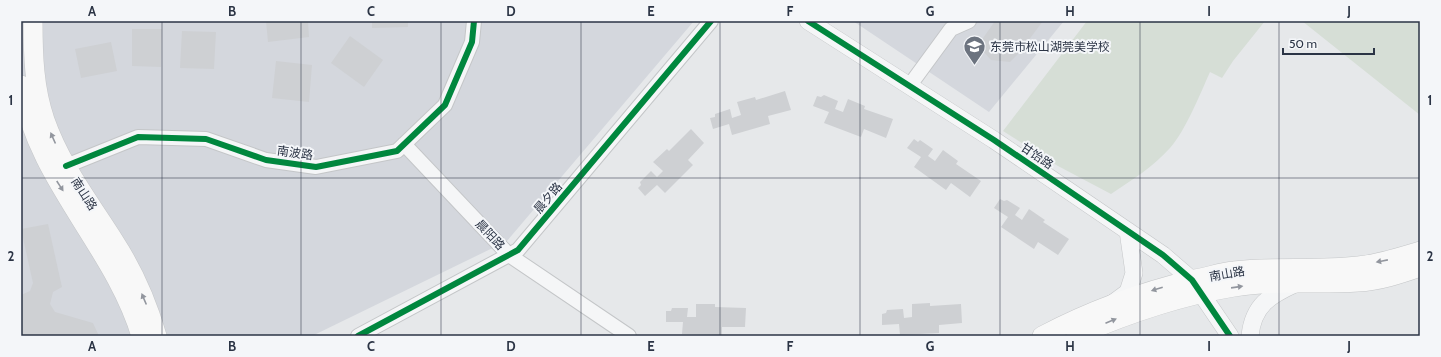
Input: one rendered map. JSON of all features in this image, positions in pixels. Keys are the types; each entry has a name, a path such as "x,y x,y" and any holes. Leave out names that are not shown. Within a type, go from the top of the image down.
{"main road":[{"name":"南山路","path":"34,21 34,63 37,88 45,120 66,166 118,246 144,298 157,336"},
{"name":"南山路","path":"21,85 30,126 52,173 104,254 129,304 141,336"},
{"name":"南山路","path":"1076,336 1124,315 1168,301 1232,271 1278,267 1358,266 1394,259 1420,251"},
{"name":"南山路","path":"1042,336 1068,322 1112,304 1164,286 1235,287 1298,283 1360,282 1420,268"}],"street":[{"name":"南波路","path":"66,166 138,137 206,139 266,160 316,167 397,151 445,105 472,42 474,21"},
{"name":"晨夕路","path":"358,336 518,250 711,21"},
{"name":"甘饴路","path":"808,21 910,85 1164,255 1197,287 1230,336"},
{"path":"910,85 951,29 970,21"},
{"name":"晨阳路","path":"404,144 509,255 629,336"},
{"path":"1112,304 1128,292 1134,273 1128,231"},
{"path":"1250,336 1252,323 1262,303 1281,290 1298,283"}],"shaded area":[{"path":"21,21 694,21 507,241 312,336 21,336"},
{"name":"东莞市松山湖莞美学校","path":"853,21 1064,21 989,112"},
{"path":"1087,21 1265,21 1233,61 1222,78 1210,72 1182,132 1170,148 1149,167 1111,194 1058,166 1003,131"},
{"path":"1302,21 1420,21 1420,115"}],"building":[{"path":"266,21 308,21 309,37 268,42"},
{"path":"372,21 408,21 408,27 372,28"},
{"path":"995,21 1043,21 1019,53 1010,62 991,60 983,51 981,41"},
{"path":"132,29 162,29 161,67 132,66"},
{"path":"182,31 216,32 214,69 180,68"},
{"path":"350,36 383,60 364,87 331,63"},
{"path":"111,42 117,71 81,78 75,49"},
{"path":"276,61 312,65 309,102 272,98"},
{"path":"785,91 791,110 768,116 770,124 732,135 729,124 713,129 710,118 715,117 715,114 730,109 732,118 741,115 737,102 755,97 756,100"},
{"path":"824,95 838,101 835,109 843,112 848,99 865,106 864,109 893,119 886,138 864,129 861,137 824,123 829,112 813,106 817,96 821,97"},
{"path":"691,129 704,143 688,160 693,165 665,193 657,185 645,196 638,188 641,185 640,182 651,171 657,177 663,171 653,162 667,149 669,151"},
{"path":"914,139 918,142 920,140 933,149 928,156 935,161 943,150 958,161 956,164 981,181 970,197 951,183 946,190 914,167 921,157 907,148"},
{"path":"1000,199 1004,201 1007,200 1020,208 1015,215 1022,220 1029,209 1045,220 1043,222 1069,239 1058,255 1038,242 1034,249 1001,227 1008,217 994,208"},
{"path":"48,224 62,287 53,292 50,304 55,312 93,323 99,336 21,336 21,295 30,291 33,283 21,229"},
{"path":"930,303 930,306 961,304 962,323 939,325 939,333 900,335 899,324 882,325 882,314 886,313 887,310 903,309 904,318 912,317 912,304"},
{"path":"696,304 715,304 715,307 746,308 745,327 722,327 722,335 682,334 683,322 666,322 666,311 671,311 672,308 688,308 687,317 696,317"}],"cycle path":[{"path":"66,166 138,137 206,139 266,160 316,167 397,151 445,105 472,42 474,21"},
{"path":"358,336 518,250 711,21"},
{"path":"808,21 994,140 1163,255 1192,280 1230,336"}],"place":[{"name":"东莞市松山湖莞美学校","path":"974,66"}]}
